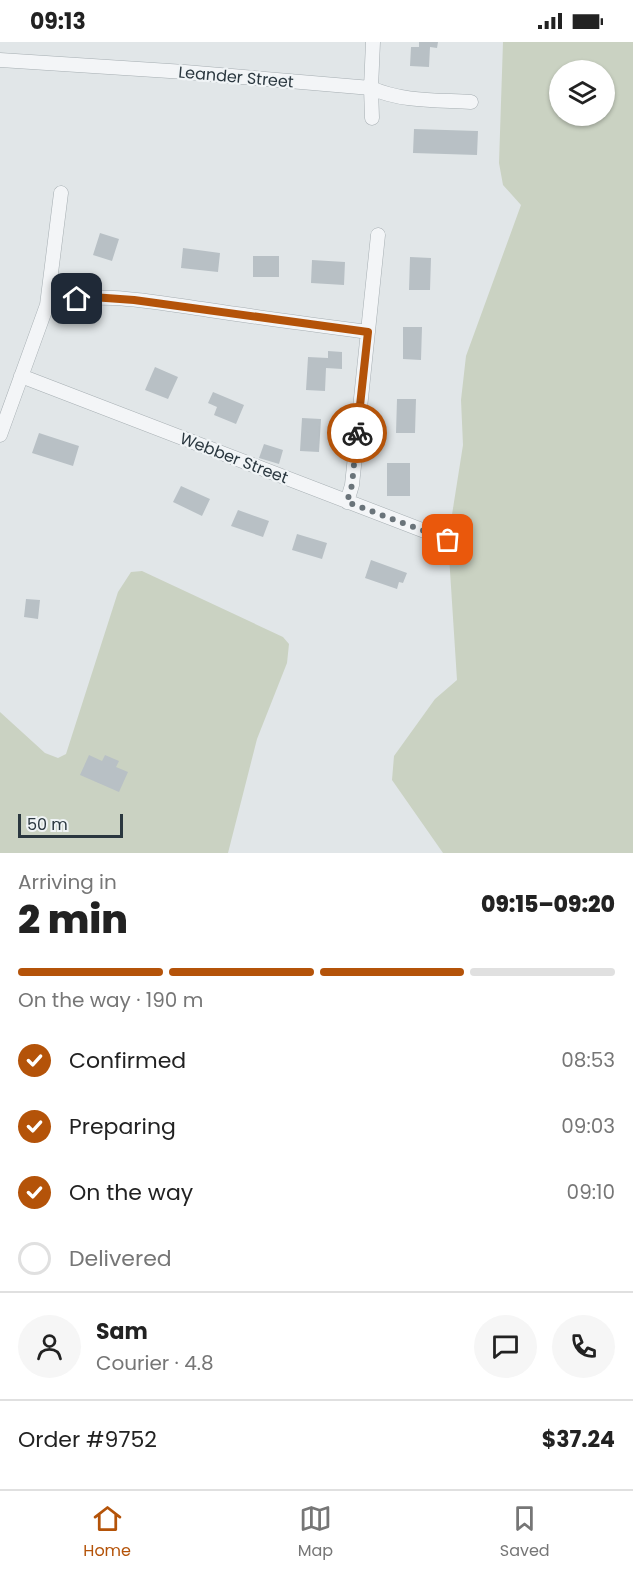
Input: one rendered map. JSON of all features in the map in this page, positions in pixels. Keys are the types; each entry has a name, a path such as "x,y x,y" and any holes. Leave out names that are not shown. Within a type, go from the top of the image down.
{"street":[{"path":"372,118 370,88 373,42"},
{"name":"Leander Street","path":"0,60 370,88 384,94 419,99 471,102"},
{"path":"0,435 47,305 61,193"},
{"path":"347,502 352,485 378,235"},
{"path":"47,305 62,300 92,297 134,300 368,332"},
{"name":"Webber Street","path":"21,376 448,540"}],"green space":[{"path":"503,42 633,42 633,853 443,853 392,780 394,756 435,699 457,680 448,540 463,445 461,400 466,356 521,205 503,185 499,163"},
{"path":"142,571 283,637 289,644 287,663 257,739 228,853 0,853 0,712 45,753 58,758 66,754 118,592 131,572"}],"building":[{"path":"419,42 438,42 437,48 430,47 429,67 410,66 411,47 419,47"},
{"path":"414,129 478,131 477,155 413,153"},
{"path":"100,233 119,239 112,261 93,255"},
{"path":"183,248 220,253 218,272 181,268"},
{"path":"253,256 279,256 279,277 253,277"},
{"path":"410,257 431,258 430,290 409,290"},
{"path":"312,260 345,262 344,285 311,283"},
{"path":"403,327 422,327 421,360 403,359"},
{"path":"328,351 342,352 342,369 326,368 325,391 306,390 308,357 328,358"},
{"path":"155,367 178,377 168,399 145,390"},
{"path":"213,392 244,405 236,424 214,415 217,407 208,403"},
{"path":"397,399 416,399 415,433 396,433"},
{"path":"302,418 321,419 319,452 300,451"},
{"path":"39,433 79,446 73,466 32,453"},
{"path":"264,444 283,450 279,464 259,458"},
{"path":"387,463 410,463 410,496 387,496"},
{"path":"181,486 210,499 202,516 173,502"},
{"path":"238,510 269,521 263,537 231,526"},
{"path":"297,534 327,543 322,559 292,550"},
{"path":"371,560 407,573 403,583 399,582 397,589 365,578"},
{"path":"26,599 40,600 38,619 24,617"},
{"path":"89,755 102,761 105,755 119,761 116,767 128,772 119,792 80,775"}],"way so far":[{"path":"357,433 352,485 347,502 448,540"}],"route":[{"path":"77,299 92,297 134,300 368,332 357,433"}]}
